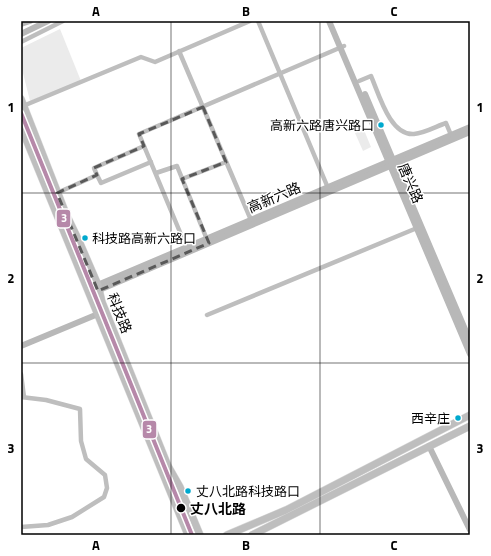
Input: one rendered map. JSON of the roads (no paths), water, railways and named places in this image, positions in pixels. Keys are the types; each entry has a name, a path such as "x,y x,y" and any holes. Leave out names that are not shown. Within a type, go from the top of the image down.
{"main road":[{"name":"科技路","path":"22,103 57,193 98,288 168,466 180,486 200,535"},
{"name":"科技路","path":"21,127 188,535"},
{"path":"227,535 286,510 470,415"},
{"path":"252,535 470,426"}],"street":[{"path":"21,24 30,21"},
{"path":"21,34 48,21"},
{"path":"21,42 63,21"},
{"path":"22,103 141,57 155,62 250,21"},
{"path":"258,21 328,188"},
{"name":"唐兴路","path":"329,21 359,80 417,228 470,354"},
{"name":"唐兴路","path":"334,21 342,47 470,341"},
{"path":"182,237 139,134 342,47"},
{"path":"179,51 251,220"},
{"path":"359,80 371,76 392,121 401,131 415,134 446,123 451,135"},
{"name":"高新六路","path":"89,292 392,163 470,127"},
{"name":"高新六路","path":"208,241 251,220 470,132"},
{"path":"144,146 94,168 97,175 101,183 151,162"},
{"path":"182,179 226,162"},
{"path":"156,173 177,166 208,241"},
{"path":"57,193 97,175"},
{"path":"207,315 417,228"},
{"path":"21,346 98,314"},
{"path":"21,374 23,397 46,400 80,409 81,441 86,459 105,475 107,488 104,497 72,517 48,525 21,526"},
{"path":"429,446 470,530"}],"place":[{"name":"高新六路唐兴路口","path":"381,125"},
{"name":"科技路高新六路口","path":"85,238"},
{"name":"西辛庄","path":"458,418"},
{"name":"丈八北路科技路口","path":"188,491"},
{"name":"丈八北路","path":"181,508"}]}
